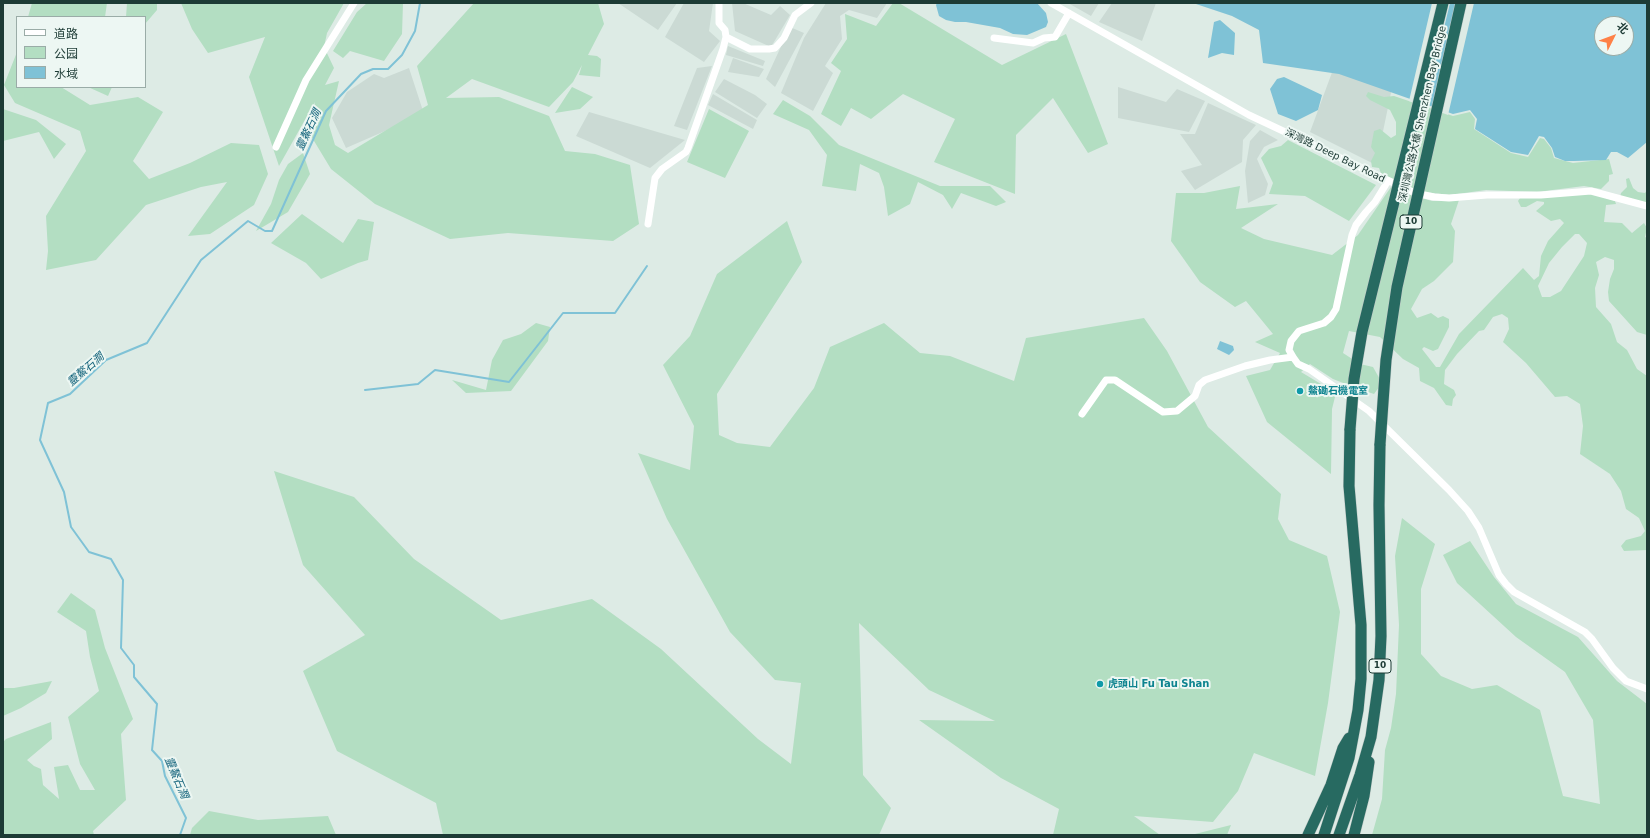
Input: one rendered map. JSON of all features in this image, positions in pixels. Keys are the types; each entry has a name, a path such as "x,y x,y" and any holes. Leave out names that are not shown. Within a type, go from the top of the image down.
{"highway":[{"name":"深圳灣公路大橋 Shenzhen Bay Bridge","path":"1355,727 1361,679 1362,640 1349,486 1350,429 1354,378 1362,332 1443,3"},
{"name":"深圳灣公路大橋 Shenzhen Bay Bridge","path":"1371,737 1374,723 1381,653 1380,444 1386,360 1397,287 1461,3"},
{"path":"1308,835 1331,785 1343,748 1355,727"},
{"name":"10","path":"1324,835 1349,758 1355,727"},
{"path":"1354,835 1368,775 1371,737"},
{"name":"10","path":"1339,835 1360,776 1371,737"}],"street":[{"path":"276,147 306,80 354,3"},
{"path":"648,224 655,178 662,169 686,152 726,37 725,30 718,23 719,3"},
{"path":"726,37 750,49 769,50 775,48 784,38 795,15 811,3"},
{"name":"深灣路 Deep Bay Road","path":"1051,3 1249,115 1416,193 1434,197 1449,198 1591,191 1647,206"},
{"path":"994,38 1033,43 1044,38 1055,37 1069,13"},
{"path":"1388,181 1375,202 1356,225 1352,235 1334,313 1324,323 1300,331 1291,341 1289,350 1298,364 1309,369 1369,410 1449,490 1468,511 1479,528 1499,575 1514,592 1585,632 1626,682 1647,689"},
{"path":"1082,414 1106,380 1115,380 1163,412 1177,411 1195,396 1199,385 1205,380 1245,366 1270,360 1293,357"}],"shaded area":[{"path":"618,3 677,3 658,30"},
{"path":"684,3 713,3 709,31 720,41 704,62 665,37"},
{"path":"732,3 743,3 771,15 780,6 790,15 771,47 735,31"},
{"path":"826,3 887,3 877,18 849,10 840,16 842,39 825,66 833,73 813,111 781,93 804,38"},
{"path":"1068,3 1099,3 1091,16"},
{"path":"1112,3 1156,3 1142,41 1099,22"},
{"path":"790,27 804,33 775,87 766,79"},
{"path":"728,46 765,61 763,66 726,55"},
{"path":"733,58 764,69 759,77 728,72"},
{"path":"712,66 687,130 674,126 697,68"},
{"path":"1334,67 1392,88 1376,165 1310,132"},
{"path":"409,68 424,114 346,148 332,118 347,92 374,74 384,78"},
{"path":"724,79 755,95 767,104 757,118 715,92"},
{"path":"1118,87 1166,102 1177,89 1205,101 1189,132 1118,118"},
{"path":"713,94 757,120 753,129 708,105"},
{"path":"1208,103 1256,125 1243,140 1242,162 1195,190 1181,171 1202,165 1180,134 1195,134"},
{"path":"589,112 685,140 650,168 576,136"},
{"path":"1260,130 1278,140 1264,147 1257,159 1268,184 1265,195 1248,203 1245,171 1250,141"}],"green space":[{"path":"32,3 107,3 105,16 28,16"},
{"path":"127,3 157,3 157,10 146,23 146,16 126,16"},
{"path":"181,3 344,3 327,33 324,47 334,68 325,85 339,81 329,125 335,145 348,153 428,105 417,66 474,3 598,3 604,24 588,55 597,56 601,59 600,77 579,75 582,65 573,82 549,107 472,79 446,98 499,97 549,116 565,151 595,154 630,165 639,224 613,241 508,233 450,239 375,204 331,169 308,131 315,102 279,166 249,77 265,37 208,53 192,29"},
{"path":"367,3 403,3 402,34 384,61 350,51 343,58 333,51 357,12"},
{"path":"893,3 899,3 1002,65 1066,34 1108,144 1088,153 1053,98 1016,135 1015,194 934,162 955,119 903,94 871,119 851,108 841,126 821,114 841,71 831,63 847,39 845,14 876,26"},
{"path":"16,55 16,88 63,88 90,105 138,97 163,112 133,161 149,179 190,163 231,143 259,145 268,174 254,205 210,234 188,236 227,182 201,187 146,205 96,260 46,270 48,251 46,216 86,151 80,131 15,103 4,85"},
{"path":"572,87 593,97 580,109 555,113"},
{"path":"90,88 112,88 108,96"},
{"path":"1368,92 1384,97 1394,96 1453,116 1470,112 1475,119 1474,129 1511,153 1528,157 1540,138 1544,139 1551,148 1554,158 1573,163 1609,159 1613,174 1609,175 1609,181 1601,189 1584,186 1537,192 1486,190 1450,195 1416,191 1382,176 1379,168 1372,167 1371,161 1375,153 1371,147 1374,131 1380,129 1391,138 1396,135 1396,122 1390,110 1370,100 1366,96"},
{"path":"783,100 810,116 839,145 940,186 990,186 1006,202 996,206 961,193 952,209 943,195 918,182 910,204 888,216 884,187 879,173 860,164 856,191 822,186 827,155 809,130 773,114"},
{"path":"3,109 36,120 66,144 54,159 39,132 3,141"},
{"path":"709,109 749,131 725,178 687,162"},
{"path":"1288,140 1376,185 1349,221 1305,196 1269,194 1273,183 1261,158 1269,149 1281,146"},
{"path":"303,153 310,174 288,212 256,231 271,204 279,180 288,164"},
{"path":"1629,178 1633,188 1638,192 1645,193 1647,190 1647,203 1620,197 1621,193 1627,187 1626,179"},
{"path":"1240,186 1236,209 1278,204 1241,228 1264,239 1332,255 1358,235 1391,187 1432,201 1459,200 1451,224 1455,231 1453,262 1434,281 1422,289 1411,309 1417,318 1431,313 1438,318 1443,316 1449,319 1449,327 1438,349 1433,351 1424,347 1422,349 1436,367 1440,367 1459,334 1523,268 1534,280 1539,276 1541,256 1548,241 1564,223 1560,219 1551,221 1536,211 1544,204 1544,202 1537,201 1526,207 1521,207 1518,201 1520,198 1590,193 1615,201 1616,204 1606,205 1604,222 1622,223 1632,233 1644,223 1647,228 1645,237 1647,238 1647,335 1637,332 1609,301 1608,292 1610,279 1614,269 1614,260 1605,257 1596,262 1599,275 1595,288 1596,307 1611,324 1617,342 1627,350 1637,369 1647,376 1647,550 1624,551 1621,546 1626,540 1641,536 1645,531 1639,518 1626,509 1621,491 1610,474 1580,454 1583,426 1580,404 1567,396 1555,397 1526,363 1503,342 1509,329 1508,318 1502,314 1493,317 1484,330 1479,331 1457,354 1445,370 1444,384 1454,390 1456,395 1453,399 1452,406 1446,405 1434,388 1420,381 1419,368 1403,359 1380,337 1349,331 1343,353 1360,364 1373,367 1382,383 1374,394 1333,379 1310,364 1301,372 1336,393 1332,409 1331,474 1267,422 1246,376 1270,370 1280,353 1255,342 1273,334 1246,301 1235,307 1200,282 1171,241 1176,193 1204,193","holes":["1575,234 1579,234 1587,243 1584,256 1561,291 1550,297 1542,297 1538,286 1549,263"]},
{"path":"302,214 343,243 358,219 374,222 368,260 321,279 306,263 271,243"},
{"path":"787,221 802,262 717,394 719,435 737,443 770,447 814,388 830,347 884,323 920,353 950,356 1014,381 1026,338 1144,318 1167,351 1208,427 1281,494 1278,519 1289,540 1327,556 1340,612 1328,703 1315,776 1254,753 1238,791 1213,822 1134,816 1160,835 1053,835 1059,809 1001,778 919,720 995,721 929,690 859,623 863,775 891,808 879,835 443,835 436,803 337,751 303,671 365,635 303,565 274,471 354,497 414,559 501,620 592,599 661,649 758,739 791,764 801,683 775,680 730,632 667,519 638,453 690,470 694,426 663,365 690,336 717,274"},
{"path":"536,323 550,327 548,341 511,391 466,393 452,380 486,390 492,360 503,340 521,334"},
{"path":"1402,518 1435,544 1421,589 1421,654 1441,676 1472,689 1497,685 1540,710 1563,796 1600,804 1593,720 1565,672 1516,637 1457,583 1443,555 1470,541 1494,577 1516,604 1578,637 1617,681 1647,704 1647,835 1372,835 1382,799 1385,750 1391,728 1396,694 1399,625 1395,556"},
{"path":"71,593 95,610 105,648 133,719 121,734 126,800 93,831 94,835 3,835 3,742 6,739 51,722 52,739 27,760 34,766 41,769 43,785 59,799 54,767 68,765 80,790 95,790 80,764 68,717 99,691 90,657 86,631 57,612"},
{"path":"52,681 46,693 21,708 3,716 3,688 14,688"},
{"path":"209,811 258,820 328,816 336,835 190,835 192,828"},
{"path":"1231,825 1227,835 1191,835"}],"water":[{"path":"937,3 1037,3 1046,13 1048,22 1046,27 1027,35 1013,34 1000,28 946,20 939,16 936,5"},
{"path":"1193,3 1647,3 1647,142 1628,158 1617,152 1611,152 1606,160 1565,161 1555,157 1552,148 1544,137 1539,136 1528,155 1511,152 1475,129 1477,119 1470,110 1453,114 1339,74 1263,63 1259,30 1232,16"},
{"path":"1220,20 1235,33 1234,55 1222,53 1208,58 1214,22"},
{"path":"1284,77 1322,95 1318,110 1296,121 1278,114 1270,89 1277,79"},
{"path":"1220,341 1233,346 1234,350 1229,355 1217,349"}],"pier":[{"path":"1432,3 1450,3 1425,107 1409,101"},
{"path":"1456,3 1474,3 1448,115 1432,109"}],"waterway":[{"name":"靈鰲石澗","path":"180,835 186,818 165,776 162,761 152,750 157,704 134,677 134,665 121,648 123,580 111,559 89,552 71,527 64,492 40,440 48,403 70,394 106,360 147,343 201,260 248,221 265,231 272,231 326,111 361,74 373,69 388,69 402,55 415,31 420,3"},
{"path":"365,390 418,384 435,370 509,382 563,313 615,313 647,266"}],"place":[{"name":"鰲磡石機電室","path":"1300,391"},
{"name":"虎頭山 Fu Tau Shan","path":"1100,684"}]}
